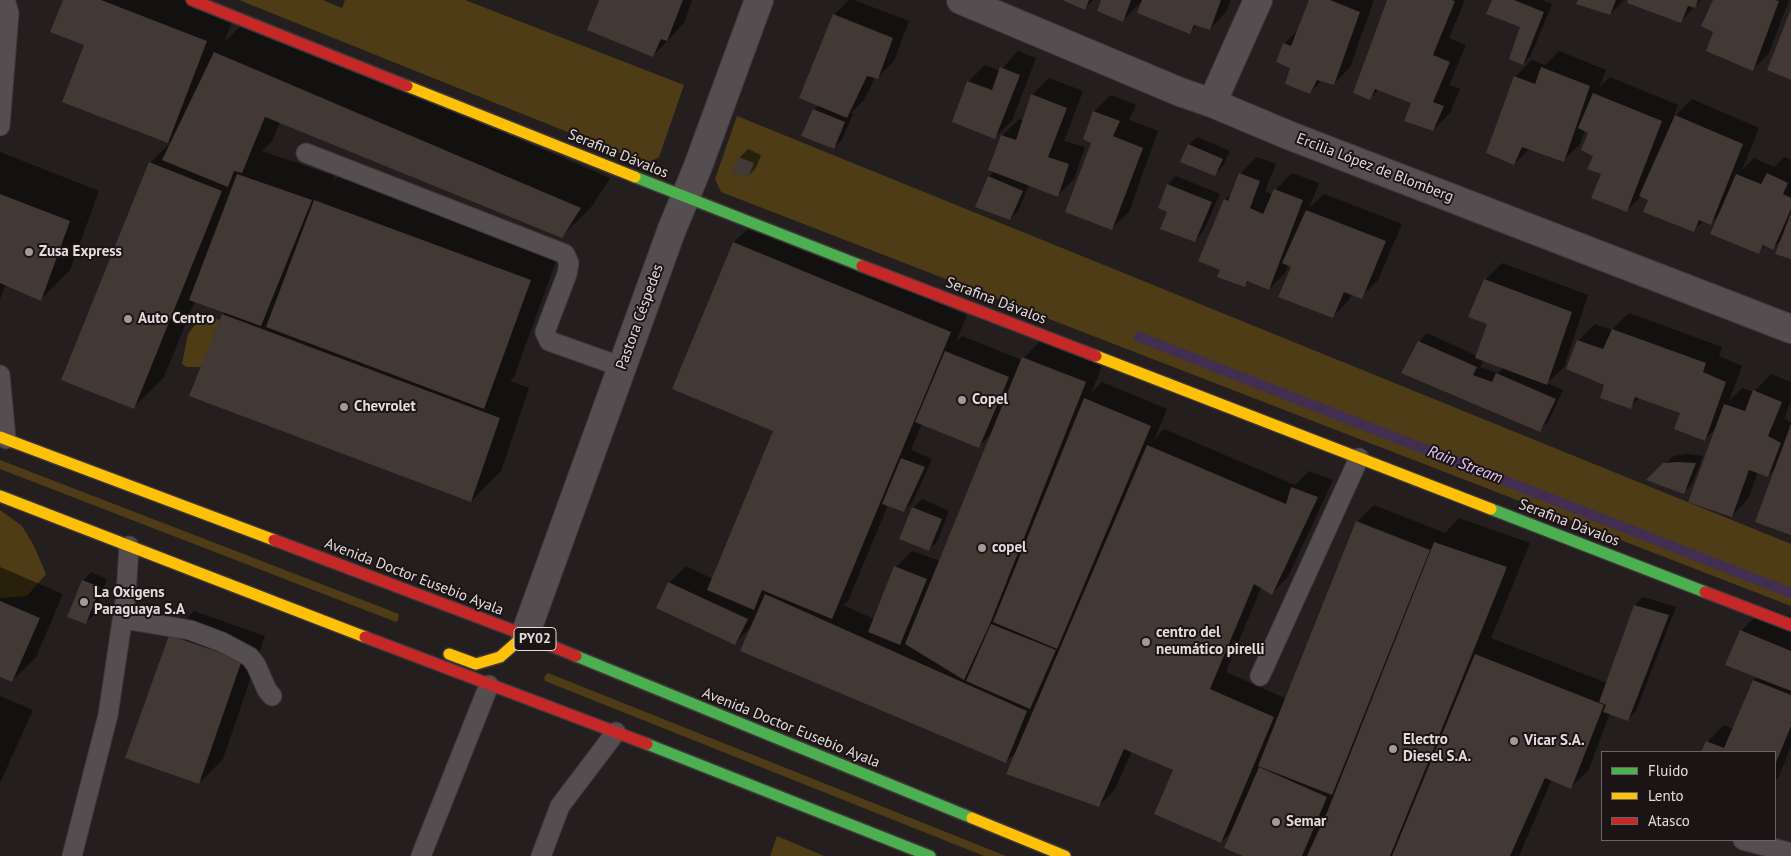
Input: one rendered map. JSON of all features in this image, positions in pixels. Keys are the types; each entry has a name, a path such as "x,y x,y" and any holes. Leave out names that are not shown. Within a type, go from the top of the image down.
{"main road":[{"name":"Serafina Dávalos","path":"192,0 685,197 1791,625"},
{"name":"Avenida Doctor Eusebio Ayala","path":"3,438 525,635 1065,856"},
{"path":"0,496 489,685 616,732 930,856"},
{"path":"370,638 386,635"},
{"path":"440,650 476,664 500,657 525,635"}],"street":[{"name":"Pastora Céspedes","path":"525,635 672,229 759,0"},
{"name":"Ercilia López de Blomberg","path":"962,0 1171,88 1791,329"},
{"path":"1212,103 1258,0"}],"lane":[{"path":"0,126 10,13 5,0"},
{"path":"306,153 564,254 569,263 567,274 545,332 549,341 622,367"},
{"path":"0,375 3,438"},
{"path":"1260,676 1359,458"},
{"path":"72,856 108,715 126,595 129,546"},
{"path":"122,619 190,630 222,642 250,657 272,696"},
{"path":"421,856 489,685"},
{"path":"541,856 560,806 616,732"},
{"path":"1746,841 1791,853"}],"shaded area":[{"path":"239,0 323,0 342,8 345,0 465,0 684,85 659,157 647,164"},
{"path":"737,116 1791,544 1791,606 721,192 715,179"},
{"path":"208,316 219,320 220,335 210,363 200,367 187,367 182,364 188,334 197,322"},
{"path":"0,460 399,614 398,620 396,622 0,469"},
{"path":"0,510 22,526 34,546 46,574 27,596 0,598"},
{"path":"548,673 1006,856 984,856 545,681 544,677"},
{"path":"777,836 824,856 770,856"}],"building":[{"path":"63,0 101,0 207,41 168,143 62,102 84,45 50,32"},
{"path":"599,0 683,0 667,41 661,39 653,57 587,30"},
{"path":"1062,0 1089,0 1085,10"},
{"path":"1101,0 1131,0 1123,22 1097,11"},
{"path":"1142,0 1221,0 1210,30 1194,25 1190,34 1137,13"},
{"path":"1309,0 1330,0 1360,12 1334,85 1317,80 1310,94 1285,84 1290,68 1276,62 1283,43 1291,46"},
{"path":"1387,0 1455,1 1433,55 1450,62 1433,102 1444,106 1433,131 1404,121 1411,103 1375,89 1370,100 1353,93"},
{"path":"1492,0 1514,0 1544,12 1523,65 1509,59 1520,27 1486,14"},
{"path":"1578,0 1616,0 1610,15 1576,4"},
{"path":"1628,0 1698,0 1695,8 1688,6 1681,23 1627,3"},
{"path":"1713,0 1779,1 1753,71 1706,51 1713,32 1701,26"},
{"path":"1791,9 1791,80 1767,70"},
{"path":"833,14 893,38 878,79 867,76 847,118 799,98"},
{"path":"214,52 581,208 562,238 265,117 242,173 234,171 228,187 162,160"},
{"path":"1000,67 1020,75 995,139 952,122 967,81 992,90"},
{"path":"1541,67 1590,86 1564,162 1522,147 1514,165 1486,153 1514,76 1535,84"},
{"path":"1593,93 1662,121 1627,212 1591,198 1601,174 1587,169 1593,156 1581,150 1588,133 1578,128"},
{"path":"1031,94 1067,108 1048,157 1069,164 1058,197 988,170 1001,135 1016,140"},
{"path":"813,109 845,122 834,149 801,136"},
{"path":"1093,111 1120,121 1113,136 1143,148 1112,230 1065,212 1091,143 1083,139"},
{"path":"1675,115 1743,144 1711,225 1699,220 1694,232 1643,212 1648,200 1639,196"},
{"path":"1188,144 1223,159 1215,176 1180,162"},
{"path":"738,157 754,163 748,178 732,172"},
{"name":"Auto Centro","path":"149,162 222,191 134,409 61,380"},
{"path":"1239,173 1260,181 1250,208 1263,214 1274,189 1303,200 1269,290 1247,281 1245,287 1217,277 1220,270 1198,261 1224,199 1228,201"},
{"path":"1767,173 1788,183 1783,194 1791,198 1791,209 1773,250 1763,245 1759,254 1710,234 1736,174 1761,184"},
{"path":"237,174 312,200 261,326 189,300"},
{"path":"988,176 1023,191 1010,220 975,207"},
{"path":"1167,184 1212,202 1195,242 1160,229 1167,212 1158,208"},
{"name":"Zusa Express","path":"0,194 70,221 41,301 0,283"},
{"path":"314,200 531,280 484,409 266,327"},
{"path":"1306,210 1386,241 1362,299 1344,292 1333,318 1278,297 1291,267 1282,263"},
{"path":"1791,213 1791,259 1775,254"},
{"path":"733,242 951,332 832,619 762,590 754,610 707,590 773,431 672,389"},
{"path":"1484,279 1572,312 1547,385 1475,358 1487,324 1468,317"},
{"name":"Chevrolet","path":"222,314 500,418 471,502 189,396"},
{"path":"1612,329 1706,363 1703,372 1726,382 1705,441 1674,429 1680,413 1635,397 1631,409 1600,398 1604,385 1566,369 1577,340 1603,349"},
{"path":"1418,341 1477,367 1473,375 1492,382 1496,373 1556,399 1540,432 1401,373"},
{"name":"Copel","path":"945,351 1009,377 979,448 915,422"},
{"name":"copel","path":"1022,357 1086,382 989,626 964,680 905,644"},
{"path":"1753,390 1782,402 1768,436 1781,443 1768,477 1749,470 1732,517 1688,502 1724,404 1745,411"},
{"path":"1084,398 1151,426 1057,649 993,622"},
{"path":"1791,424 1791,535 1755,522"},
{"name":"centro del neumático pirelli","path":"1147,445 1286,504 1291,487 1318,497 1272,595 1254,584 1210,689 1274,717 1221,843 1154,814 1173,770 1124,749 1099,807 1006,774"},
{"path":"901,458 925,467 904,512 882,504"},
{"path":"1663,463 1696,463 1684,494 1646,480"},
{"path":"912,507 942,519 929,551 899,539"},
{"path":"1356,521 1430,550 1332,795 1258,766"},
{"name":"Electro Diesel S.A.","path":"1434,542 1507,567 1458,689 1390,856 1307,856 1328,810"},
{"path":"894,566 927,579 900,645 868,632"},
{"name":"La Oxigens Paraguaya S.A","path":"82,580 100,587 86,624 67,617"},
{"path":"668,582 748,619 735,645 656,608"},
{"path":"765,594 1027,711 1006,763 740,651"},
{"path":"0,601 40,618 12,682 0,677"},
{"name":"Vicar S.A.","path":"1634,605 1669,615 1628,721 1603,712 1606,705 1599,702"},
{"path":"991,624 1056,650 1030,709 966,681"},
{"path":"1740,630 1791,651 1791,691 1725,665"},
{"path":"169,635 242,660 199,784 125,758"},
{"name":"Vicar S.A.","path":"1475,654 1604,705 1571,789 1545,778 1510,856 1392,856"},
{"path":"1753,680 1791,695 1791,726 1776,763 1776,751 1701,751 1706,741 1724,748"},
{"name":"Semar","path":"1259,767 1327,797 1302,856 1243,856 1224,848"}],"waterway":[{"name":"Rain Stream","path":"1139,337 1791,593"}],"traffic: fast":[{"path":"635,177 862,266"},
{"path":"1491,509 1705,592"},
{"path":"576,656 972,818"},
{"path":"647,744 930,856"}],"traffic: slow":[{"path":"407,86 635,177"},
{"path":"1096,356 1491,509"},
{"path":"0,437 274,540"},
{"path":"0,496 365,637"},
{"path":"449,654 476,664 500,657 525,635"},
{"path":"972,818 1065,856"}],"traffic: jam":[{"path":"192,0 407,86"},
{"path":"862,266 1096,356"},
{"path":"274,540 576,656"},
{"path":"1705,592 1791,625"},
{"path":"365,637 647,744"}],"place":[{"name":"Zusa Express","path":"29,252"},
{"name":"Auto Centro","path":"128,319"},
{"name":"Copel","path":"962,400"},
{"name":"Chevrolet","path":"344,407"},
{"name":"copel","path":"982,548"},
{"name":"La Oxigens Paraguaya S.A","path":"84,602"},
{"name":"centro del neumático pirelli","path":"1146,642"},
{"name":"Vicar S.A.","path":"1514,741"},
{"name":"Electro Diesel S.A.","path":"1393,749"},
{"name":"Semar","path":"1276,822"}]}
